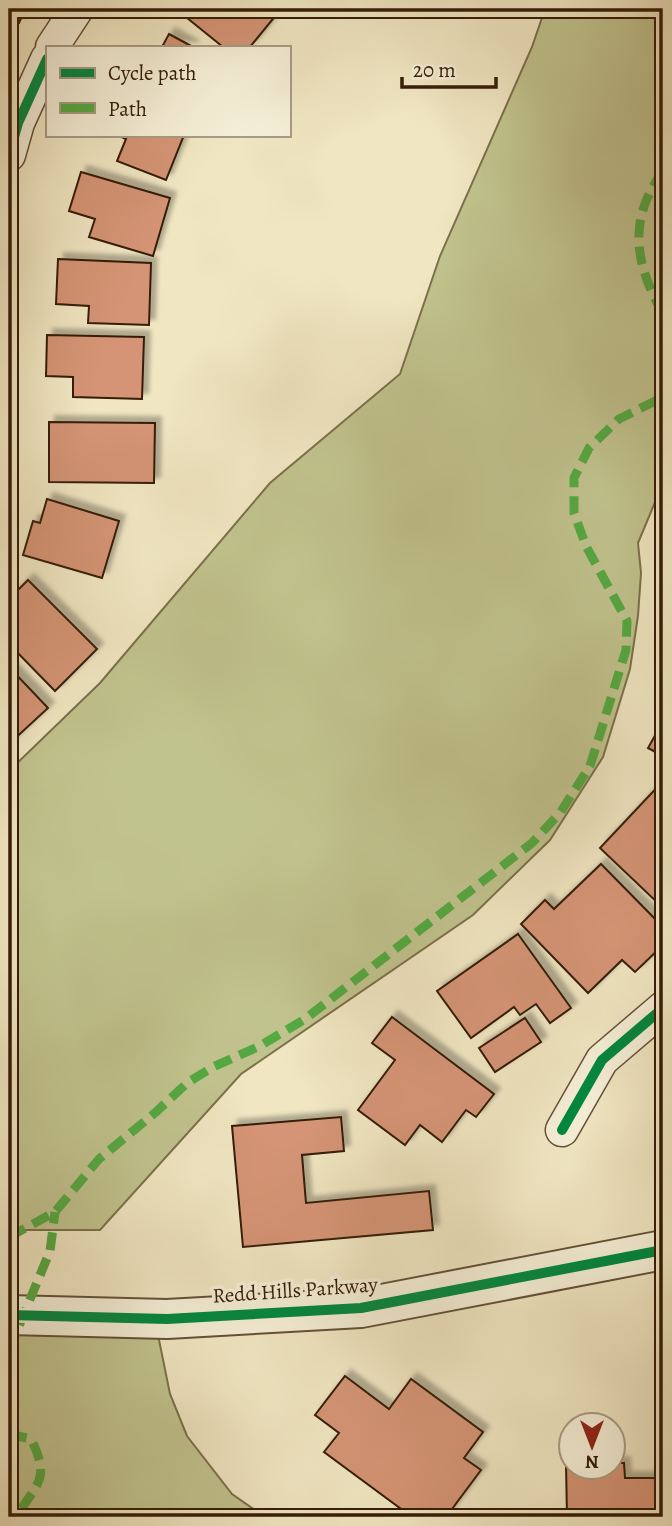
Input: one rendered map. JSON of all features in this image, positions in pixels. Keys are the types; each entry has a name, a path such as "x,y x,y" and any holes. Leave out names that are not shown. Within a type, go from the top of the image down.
{"street":[{"path":"53,46 77,9"},
{"path":"9,155 18,123 46,61"},
{"path":"562,1130 602,1059 663,1008"},
{"name":"Redd Hills Parkway","path":"9,1315 167,1318 361,1308 663,1250"}],"green space":[{"path":"545,9 663,9 663,483 638,543 641,573 630,669 603,757 550,840 473,915 241,1074 100,1230 9,1230 9,771 100,683 270,483 400,374 440,256 532,47"},
{"path":"9,1335 158,1335 170,1394 187,1436 232,1494 265,1517 9,1517"}],"building":[{"path":"9,9 25,9 19,23 9,19"},
{"path":"176,9 272,9 277,14 251,46 222,46"},
{"path":"169,34 191,46 163,46"},
{"path":"119,136 184,136 166,180 117,161 126,139"},
{"path":"81,172 170,198 153,256 89,237 95,219 69,211"},
{"path":"58,259 151,263 149,325 88,323 89,306 56,304"},
{"path":"47,335 144,337 142,399 73,397 73,377 46,376"},
{"path":"49,422 155,423 154,483 49,482"},
{"path":"47,499 119,521 102,578 23,555 33,521 40,523"},
{"path":"28,580 97,649 55,691 9,644 9,599"},
{"path":"9,667 48,708 9,744"},
{"path":"663,721 663,756 648,748"},
{"path":"663,781 663,908 600,848"},
{"path":"601,864 663,927 663,945 635,972 622,960 588,993 521,924 545,900 554,909"},
{"path":"518,934 571,1008 550,1023 536,1004 520,1015 514,1007 471,1038 437,991"},
{"path":"392,1017 494,1094 476,1117 466,1110 442,1142 420,1125 405,1145 358,1110 395,1060 372,1043"},
{"path":"525,1018 541,1042 495,1072 479,1048"},
{"path":"341,1117 344,1151 302,1155 306,1203 429,1191 433,1230 243,1247 232,1126"},
{"path":"345,1376 389,1409 411,1379 483,1432 464,1458 481,1470 446,1517 412,1517 324,1452 339,1433 315,1415"},
{"path":"656,1478 656,1496 663,1496 663,1517 567,1517 566,1480"}],"marked path":[{"path":"663,171 644,207 639,242 646,277 663,314"},
{"path":"9,1237 55,1212 99,1159 187,1083 213,1067 260,1046 305,1019 532,843 560,813 590,766 626,650 627,621 586,546 574,513 574,478 589,448 619,419 663,397"},
{"path":"9,1350 50,1251 55,1212"},
{"path":"9,1434 31,1439 41,1473 39,1481 16,1517"}],"cycle path":[{"path":"9,155 18,123 46,61"},
{"path":"562,1130 602,1060 663,1008"},
{"path":"9,1315 167,1319 361,1308 663,1250"}]}
